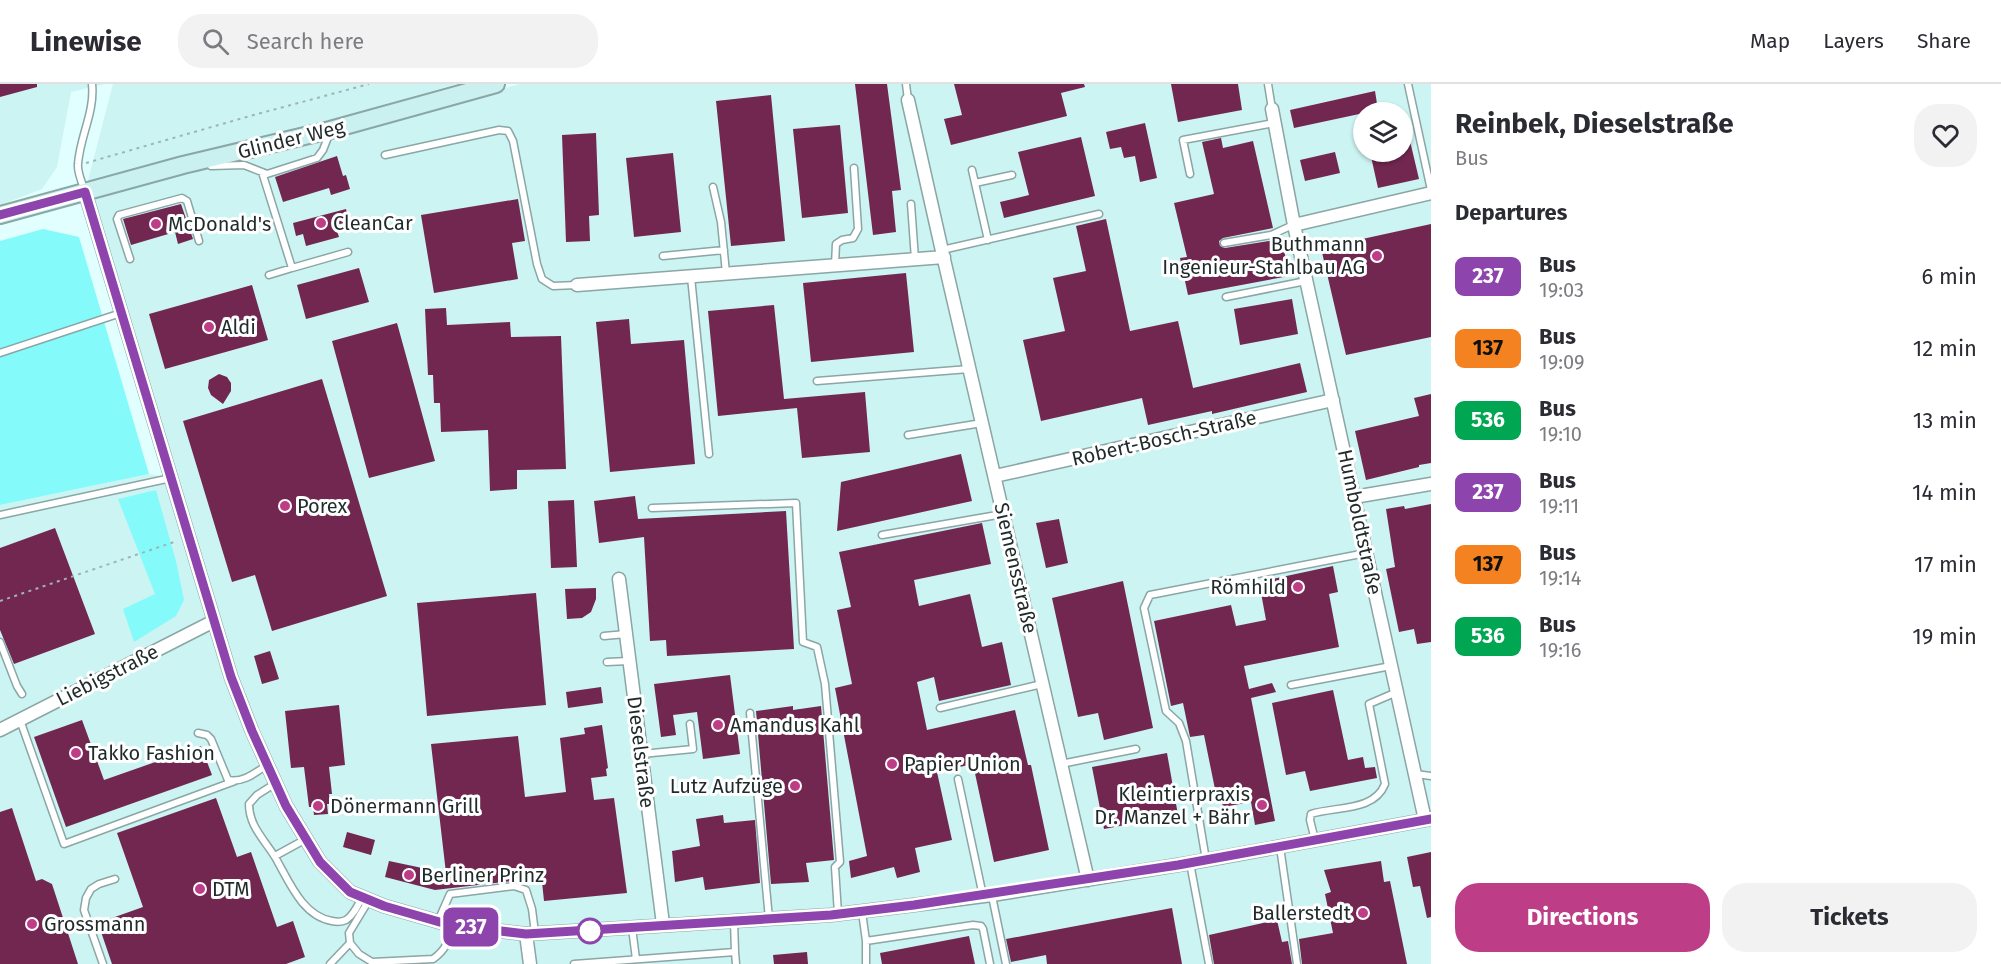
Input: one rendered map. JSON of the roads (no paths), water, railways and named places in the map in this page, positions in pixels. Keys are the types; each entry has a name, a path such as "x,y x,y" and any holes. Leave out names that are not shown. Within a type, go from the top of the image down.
{"main road":[{"name":"Glinder Weg","path":"0,215 183,165 330,130 496,84"}],"street":[{"name":"Siemensstraße","path":"908,100 1088,880"},
{"name":"Humboldtstraße","path":"1272,109 1306,281 1415,774 1428,820"},
{"path":"85,192 231,677 286,806 320,862 350,892 384,906 453,925 531,934 663,924 838,915 987,896 1088,880 1428,820"},
{"path":"1294,225 1431,192"},
{"path":"577,285 915,259 943,254"},
{"name":"Robert-Bosch-Straße","path":"995,476 1333,400"},
{"path":"1354,497 1431,484"},
{"name":"Dieselstraße","path":"619,579 663,924"},
{"name":"Liebigstraße","path":"0,730 214,621"},
{"path":"530,964 531,934"}],"lane":[{"path":"85,192 77,165 94,97 92,84"},
{"path":"906,84 908,100"},
{"path":"1268,84 1272,109"},
{"path":"1408,84 1431,192"},
{"path":"1190,174 1183,140 1274,123"},
{"path":"183,165 243,165 267,174 317,158 327,142 330,130"},
{"path":"386,155 499,130 508,131 513,141 537,264 542,279 553,286 577,285"},
{"path":"835,265 836,244 853,238 858,230 854,168"},
{"path":"972,170 988,240"},
{"path":"262,172 292,268"},
{"path":"975,183 1012,175"},
{"path":"713,188 721,222 726,273"},
{"path":"130,259 117,219 119,215 182,198 187,201 199,241"},
{"path":"911,204 915,259"},
{"path":"943,254 988,240 1099,214"},
{"path":"1224,243 1271,235 1294,225"},
{"path":"663,256 724,250"},
{"path":"269,275 348,252"},
{"path":"691,276 709,454"},
{"path":"1226,297 1306,281"},
{"path":"0,354 121,313"},
{"path":"818,381 970,369"},
{"path":"908,435 982,423"},
{"path":"0,515 171,478"},
{"path":"652,508 796,503 803,642 816,647 825,684 840,862 835,867 838,915"},
{"path":"882,535 1004,514"},
{"path":"1207,860 1186,741 1179,723 1166,711 1144,608 1150,595 1366,553"},
{"path":"604,636 626,634"},
{"path":"0,642 22,694"},
{"path":"607,662 629,661"},
{"path":"1291,685 1391,666"},
{"path":"940,708 1043,684"},
{"path":"1316,840 1311,814 1363,804 1378,797 1382,792 1385,784 1369,704 1397,692"},
{"path":"750,713 769,919"},
{"path":"20,720 64,844 248,777 267,765"},
{"path":"641,754 693,748 690,724"},
{"path":"198,733 207,735 211,739 226,777 228,780 235,781"},
{"path":"1061,764 1136,749"},
{"path":"1415,774 1431,776"},
{"path":"958,779 1006,964"},
{"path":"276,783 257,795 249,804 249,814 254,828 275,856 286,878 305,905 321,919 337,922 345,920 365,898"},
{"path":"275,856 306,839"},
{"path":"1280,847 1297,964"},
{"path":"1190,863 1209,964"},
{"path":"103,964 84,910 86,898 91,889 115,879"},
{"path":"438,921 450,894 514,886 526,890 532,909 531,934"},
{"path":"365,898 350,933 350,943 359,954 372,962 433,959 441,954 449,943 453,925"},
{"path":"862,912 866,964"},
{"path":"734,921 736,964"},
{"path":"866,941 973,925 981,926 990,964"},
{"path":"632,928 636,959"},
{"path":"330,964 350,943"},
{"path":"574,964 735,952"}],"place":[{"name":"CleanCar","path":"321,223"},
{"name":"McDonald's","path":"156,224"},
{"name":"Buthmann Ingenieur-Stahlbau AG","path":"1377,256"},
{"name":"Aldi","path":"209,327"},
{"name":"Porex","path":"285,506"},
{"name":"Römhild","path":"1298,587"},
{"name":"Amandus Kahl","path":"718,725"},
{"name":"Takko Fashion","path":"76,753"},
{"name":"Papier Union","path":"892,764"},
{"name":"Lutz Aufzüge","path":"795,786"},
{"name":"Kleintierpraxis Dr. Manzel + Bähr","path":"1262,805"},
{"name":"Dönermann Grill","path":"318,806"},
{"name":"Berliner Prinz","path":"409,875"},
{"name":"DTM","path":"200,889"},
{"name":"Ballerstedt","path":"1363,913"},
{"name":"Grossmann","path":"32,924"}]}
